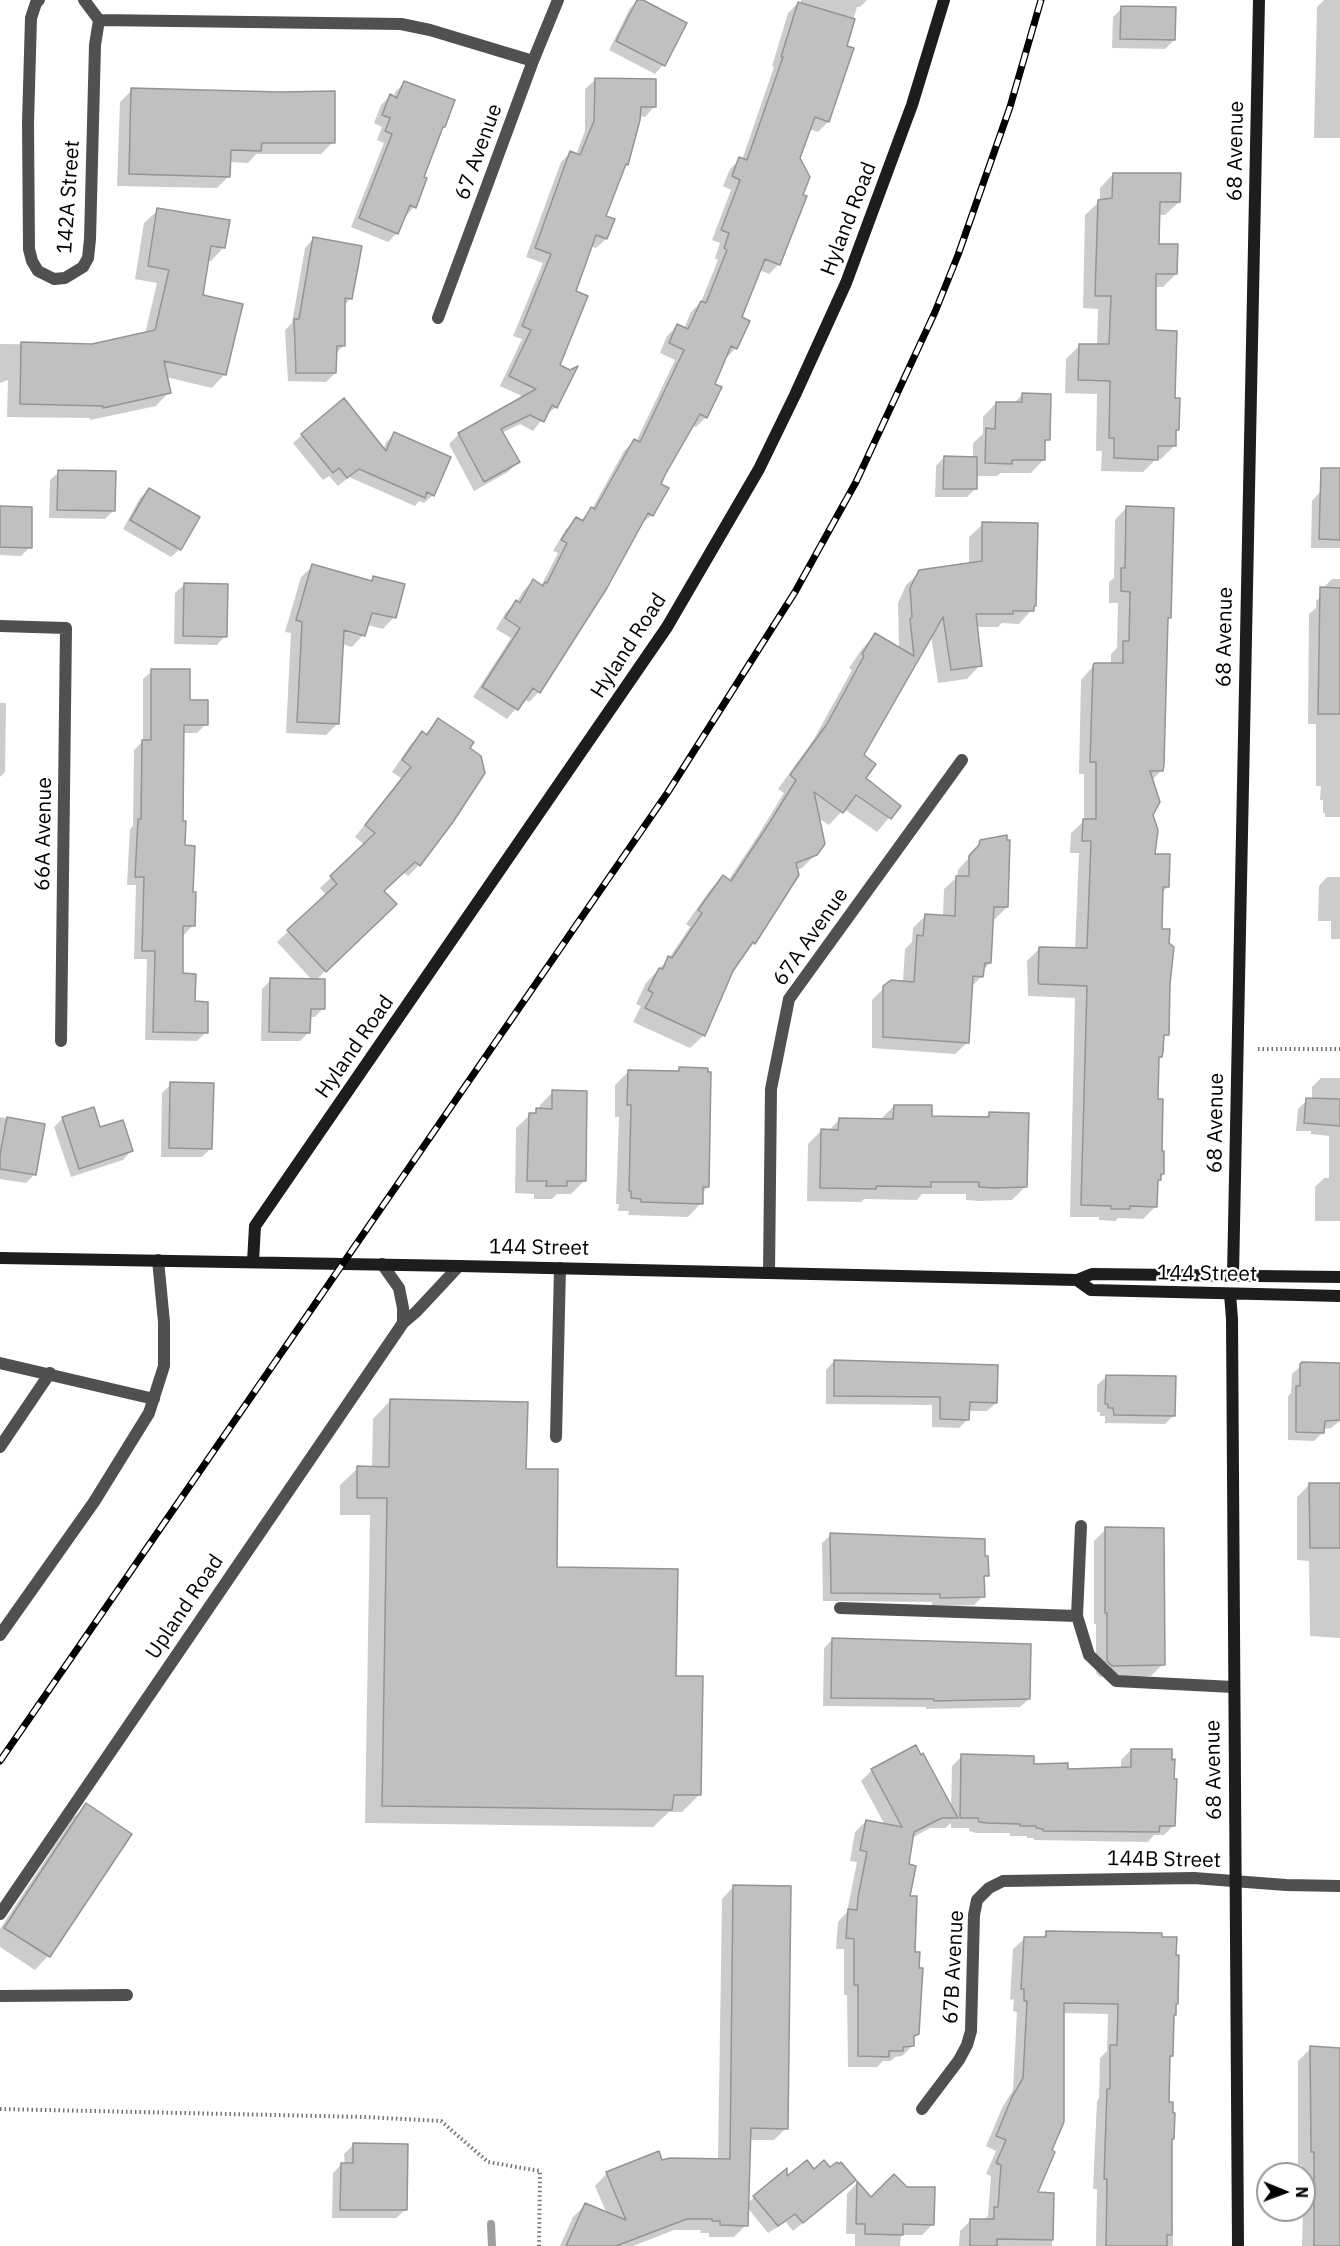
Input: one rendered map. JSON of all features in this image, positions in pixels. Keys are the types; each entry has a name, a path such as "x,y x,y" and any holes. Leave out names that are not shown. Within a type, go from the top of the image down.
{"street":[{"name":"142A Street","path":"39,0 31,18 28,123 29,249 38,271 54,279 65,278 76,273 88,258 95,45 99,20"},
{"path":"84,0 99,20 401,24 430,30 533,61"},
{"name":"67 Avenue","path":"438,318 533,61 558,0"},
{"name":"Hyland Road","path":"253,1262 255,1226 667,627 759,469 846,283 909,115 944,0"},
{"name":"68 Avenue","path":"1233,1275 1259,0"},
{"name":"66A Avenue","path":"0,626 66,628 61,1041"},
{"name":"67A Avenue","path":"769,1273 771,1089 789,999 962,760"},
{"name":"144 Street","path":"0,1258 382,1264 1077,1280 1092,1274 1340,1277"},
{"path":"0,1635 94,1502 149,1413 164,1366 164,1322 158,1260"},
{"path":"382,1264 399,1288 403,1323"},
{"name":"Upland Road","path":"0,1914 403,1323 459,1266"},
{"path":"556,1437 560,1268"},
{"name":"144 Street","path":"1077,1280 1091,1290 1340,1296"},
{"name":"68 Avenue","path":"1230,1294 1238,2246"},
{"path":"0,1363 154,1399"},
{"path":"0,1447 50,1373"},
{"path":"1081,1526 1077,1616 1089,1655 1116,1681 1233,1687"},
{"path":"840,1608 1077,1616"},
{"name":"144B Street","path":"989,1888 1003,1881 1022,1879 1194,1878 1286,1885 1340,1886"},
{"name":"67B Avenue","path":"922,2109 959,2060 971,2031 974,1916 977,1900 989,1888"},
{"path":"0,1996 127,1995"}],"path":[{"path":"1257,1049 1340,1049"},
{"path":"0,2109 364,2117 441,2121 488,2162 540,2171 539,2246"}],"building":[{"path":"637,0 643,0 687,23 665,66 616,41"},
{"path":"798,2 855,19 847,46 854,48 829,122 815,117 800,158 810,177 803,195 807,196 780,265 765,259 742,317 750,321 737,349 731,346 715,384 722,387 707,418 700,414 665,475 661,484 669,488 653,516 648,513 607,588 540,693 533,688 518,710 482,687 520,628 505,618 516,600 520,603 533,579 543,586 545,582 547,583 567,543 561,540 576,517 583,521 591,507 595,509 634,439 640,442 684,350 669,343 677,324 688,329 701,301 706,303 727,250 724,248 729,233 721,230 740,180 732,176 739,157 747,160 783,57 781,57"},
{"path":"1121,6 1176,7 1175,40 1120,39"},
{"path":"595,78 656,79 656,107 641,107 640,120 628,165 626,164 606,216 615,219 607,239 596,235 576,291 588,296 560,365 570,370 578,366 557,408 552,405 544,422 530,415 501,429 520,462 484,482 458,433 536,389 509,376 531,330 522,326 551,254 535,248 570,151 580,155 594,121"},
{"path":"404,81 455,100 424,177 427,178 416,208 410,205 398,234 359,218 392,134 385,131 390,118 382,115 390,94 397,98"},
{"path":"131,88 280,92 335,91 335,143 262,143 261,151 231,150 230,177 129,174"},
{"path":"1113,173 1181,173 1180,202 1160,202 1159,244 1178,244 1177,274 1156,274 1156,330 1177,331 1175,398 1180,398 1176,446 1158,446 1158,460 1114,458 1114,438 1109,438 1110,381 1078,380 1079,344 1109,344 1111,296 1095,296 1098,200 1112,198"},
{"path":"157,208 230,220 225,248 211,246 203,295 243,304 226,375 164,361 171,393 103,408 103,406 20,404 21,342 92,344 155,330 169,270 148,266"},
{"path":"313,237 362,246 352,299 345,298 345,346 337,346 336,373 296,373 294,319 299,319"},
{"path":"1022,393 1051,394 1050,440 1045,440 1045,460 1012,460 1012,464 985,463 986,428 995,429 996,402 1022,402"},
{"path":"344,398 386,451 394,432 451,457 434,496 427,492 425,498 359,469 347,478 339,468 333,473 301,434"},
{"path":"944,456 977,457 977,489 943,489"},
{"path":"1321,468 1340,468 1340,540 1319,539"},
{"path":"58,470 116,471 115,511 57,510"},
{"path":"149,488 200,517 181,550 130,520"},
{"path":"0,506 32,507 32,548 0,547"},
{"path":"1126,506 1174,508 1164,765 1163,771 1150,771 1160,802 1153,815 1158,830 1155,854 1170,854 1169,887 1163,887 1162,929 1170,929 1169,943 1174,947 1170,984 1169,1035 1164,1035 1162,1057 1159,1057 1158,1099 1163,1099 1164,1174 1161,1174 1161,1180 1158,1180 1157,1207 1130,1206 1130,1209 1111,1209 1111,1206 1081,1205 1087,986 1039,984 1038,981 1039,947 1087,948 1091,841 1082,841 1083,819 1096,819 1096,762 1090,762 1093,666 1094,663 1123,663 1123,641 1129,641 1130,592 1121,591 1121,568 1125,568"},
{"path":"982,522 1038,523 1036,606 1034,606 1034,611 1013,611 1013,614 976,614 982,666 951,670 943,617 864,755 876,764 866,778 901,806 891,819 856,795 843,813 814,792 825,844 817,855 796,863 799,875 755,944 753,942 733,971 705,1036 645,1008 653,993 648,990 659,968 663,969 668,956 672,958 702,913 698,910 723,875 731,881 796,780 790,775 827,724 875,633 914,656 910,619 912,617 910,588 919,570 982,561"},
{"path":"312,564 372,581 373,576 405,584 396,618 372,613 365,636 344,630 339,724 297,722 302,622 296,620"},
{"path":"184,583 228,584 227,637 183,636"},
{"path":"1320,587 1340,588 1340,714 1318,714"},
{"path":"151,669 190,669 190,700 208,700 208,725 184,725 183,821 186,821 185,845 195,846 193,892 196,892 195,926 183,926 183,973 196,974 195,1001 208,1002 208,1033 153,1032 155,951 142,951 144,877 135,877 138,819 141,819 142,740 151,740"},
{"path":"438,718 474,742 470,748 481,756 485,773 453,822 420,866 415,862 384,891 397,904 326,972 287,930 337,884 330,876 375,833 365,825 411,767 402,760 422,731 427,735"},
{"path":"1007,835 1007,840 1010,840 1008,907 994,907 991,963 985,963 983,977 973,976 969,1043 883,1037 883,986 891,980 914,982 917,935 923,936 925,914 955,916 956,876 969,876 969,856 979,845 980,840"},
{"path":"270,978 325,979 325,1009 311,1009 310,1033 269,1032"},
{"path":"679,1067 708,1068 708,1072 711,1072 709,1187 703,1187 703,1204 641,1202 641,1199 631,1198 631,1191 629,1191 631,1105 627,1105 628,1070 679,1071"},
{"path":"170,1082 214,1083 212,1149 169,1148"},
{"path":"552,1090 587,1091 586,1181 567,1181 567,1186 546,1186 547,1181 527,1181 529,1113 536,1113 536,1108 552,1109"},
{"path":"1306,1098 1340,1099 1340,1126 1304,1123"},
{"path":"894,1105 932,1105 932,1116 989,1117 989,1112 1029,1113 1027,1187 993,1188 979,1187 979,1182 931,1182 931,1187 820,1188 821,1129 838,1130 839,1118 893,1119"},
{"path":"94,1107 100,1127 123,1120 133,1151 79,1169 62,1117"},
{"path":"7,1117 45,1124 36,1175 0,1169 0,1155"},
{"path":"834,1360 998,1365 997,1403 970,1402 969,1420 940,1419 940,1397 834,1396"},
{"path":"1302,1362 1340,1363 1340,1420 1325,1421 1324,1433 1296,1432 1296,1386 1300,1386 1300,1364"},
{"path":"1106,1375 1176,1376 1175,1416 1114,1415 1113,1408 1108,1408 1108,1404 1105,1404"},
{"path":"390,1399 528,1402 526,1469 558,1469 557,1567 678,1569 676,1676 703,1676 701,1795 674,1795 672,1810 382,1806 387,1498 357,1498 357,1466 389,1467"},
{"path":"1309,1483 1340,1483 1340,1548 1310,1548"},
{"path":"1105,1527 1164,1528 1165,1665 1112,1666 1107,1661"},
{"path":"830,1533 985,1539 985,1556 988,1556 989,1576 984,1576 985,1597 940,1598 940,1594 831,1593"},
{"path":"832,1638 1031,1644 1030,1699 934,1701 934,1699 831,1698"},
{"path":"916,1745 921,1755 923,1753 958,1818 942,1818 914,1832 909,1864 916,1866 910,1896 917,1896 915,1952 920,1952 919,1968 923,1968 919,2034 914,2036 914,2046 903,2047 903,2051 889,2051 889,2057 858,2056 858,1985 854,1985 854,1939 846,1938 848,1909 857,1910 867,1852 860,1850 866,1820 902,1827 871,1769"},
{"path":"1131,1749 1172,1749 1172,1760 1175,1759 1174,1779 1177,1779 1175,1826 1160,1826 1159,1832 1043,1831 1036,1826 987,1823 979,1822 978,1818 960,1818 961,1754 1034,1756 1034,1764 1068,1763 1068,1769 1131,1767"},
{"path":"86,1803 132,1834 50,1957 4,1928"},
{"path":"733,1885 791,1886 788,2129 751,2128 748,2226 720,2225 720,2221 712,2221 712,2219 687,2219 616,2246 566,2246 585,2203 626,2220 606,2172 659,2151 662,2160 670,2158 730,2159"},
{"path":"1046,1931 1162,1933 1162,1937 1177,1937 1178,2004 1176,2004 1176,2015 1174,2015 1173,2056 1170,2056 1169,2102 1173,2102 1173,2113 1175,2113 1174,2139 1172,2139 1172,2235 1167,2235 1167,2246 1106,2246 1107,2179 1104,2179 1107,2089 1110,2089 1110,2045 1117,2045 1118,2004 1064,2003 1064,2122 1052,2150 1055,2152 1038,2192 1054,2193 1053,2240 997,2239 997,2246 970,2246 970,2219 994,2219 994,2207 998,2207 1001,2165 996,2163 1006,2140 996,2136 1012,2097 1023,2078 1027,2001 1024,2001 1024,1989 1021,1989 1024,1937 1046,1937"},
{"path":"1310,2046 1340,2048 1340,2246 1314,2246 1316,2162 1314,2162 1314,2152 1311,2152"},
{"path":"353,2143 408,2144 407,2210 340,2210 341,2163 353,2163"},
{"path":"807,2160 814,2169 824,2160 830,2167 841,2162 856,2180 803,2223 795,2214 778,2226 753,2196 787,2168 787,2176"},
{"path":"894,2174 907,2187 935,2187 934,2225 903,2224 903,2235 865,2234 865,2224 856,2224 857,2181 871,2197"}],"waterway":[{"path":"491,2224 492,2246"}],"railway":[{"path":"0,1761 668,792 795,592 856,482 935,312 958,255 1010,107 1041,0"}]}
